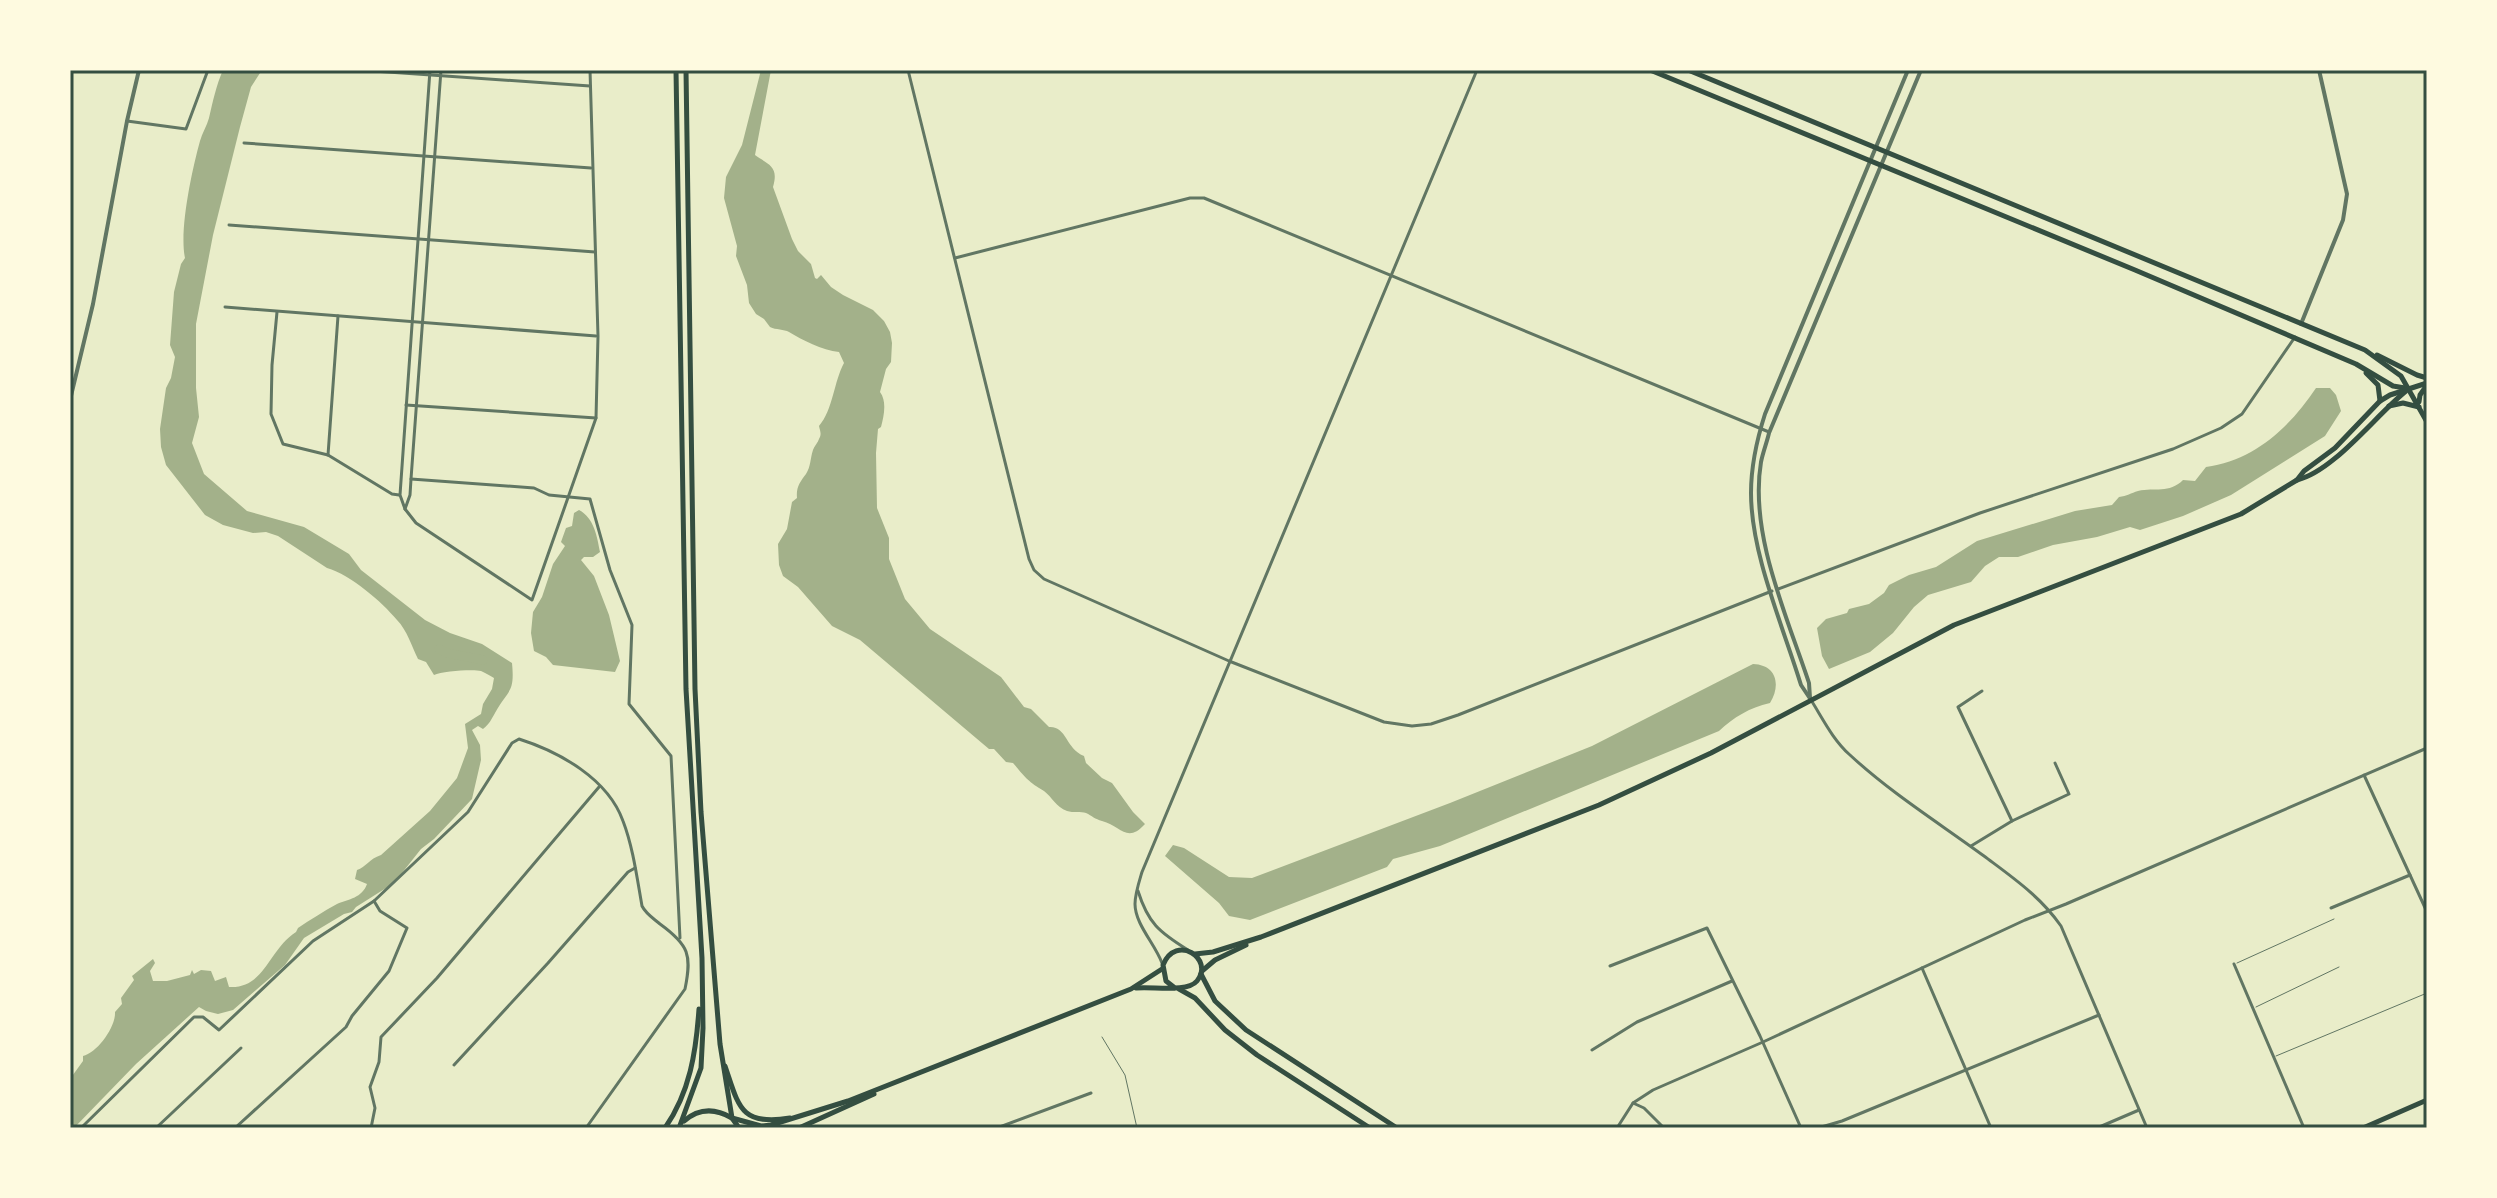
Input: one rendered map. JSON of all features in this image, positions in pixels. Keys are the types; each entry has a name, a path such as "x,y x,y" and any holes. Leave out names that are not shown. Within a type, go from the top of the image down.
{"main road":[{"path":"676,70 686,689 702,972 701,1068 679,1127"},
{"path":"686,70 695,689 701,812 722,1056 732,1118 739,1128"},
{"path":"1650,70 2295,337 2356,364 2393,386 2410,388"},
{"path":"1688,70 2365,350 2427,382"},
{"path":"2365,350 2393,369 2410,388 2427,422"},
{"path":"2356,364 2378,385 2380,401"},
{"path":"2297,480 2335,448 2380,401 2427,382"},
{"path":"2420,407 2420,395 2427,382"},
{"path":"679,1127 701,1111 716,1111 761,1126 807,1115 1131,989 1162,967 1174,951 1213,952 1261,937 1612,799 1711,753 1954,625 2220,523 2262,502 2297,480 2309,477 2340,453 2386,407 2410,388"},
{"path":"2386,407 2403,403 2420,407"},
{"path":"1131,989 1177,988 1195,984 1201,972 1222,956 1261,937"},
{"path":"1193,953 1215,1001 1246,1030 1397,1128"},
{"path":"1162,967 1166,981 1195,998 1225,1030 1257,1055 1370,1128"},
{"path":"665,1128 677,1109 691,1072 702,972"},
{"path":"722,1056 735,1096 750,1116 763,1121 807,1115"},
{"path":"801,1127 936,1067"},
{"path":"2363,1128 2427,1100"}],"street":[{"path":"70,400 93,304 139,70"},
{"path":"127,121 186,129 208,70"},
{"path":"359,70 590,86"},
{"path":"405,509 410,495 441,70"},
{"path":"430,73 400,495 405,509 416,523 532,600 596,418 598,336 590,70"},
{"path":"908,70 1034,570 1044,579 1229,661 1399,726 1431,724 1980,513 2173,449 2221,428 2242,414 2295,337"},
{"path":"1162,967 1157,950 1135,907 1145,864 1477,70"},
{"path":"1908,70 1760,429 1752,465 1752,509 1757,543 1809,683 1811,700 1836,740 1849,755 2030,890 2050,910 2061,926 2147,1128"},
{"path":"1775,590 1760,515 1761,463 1769,433 1921,70"},
{"path":"2301,324 2343,220 2347,194 2319,70"},
{"path":"244,143 592,168"},
{"path":"955,258 1197,198 1284,231 1769,433"},
{"path":"229,225 595,252"},
{"path":"225,307 598,336"},
{"path":"277,312 271,414 283,444 328,455 392,494 400,495"},
{"path":"328,455 338,316"},
{"path":"406,405 596,418"},
{"path":"403,449 413,450"},
{"path":"411,479 534,488 549,495 590,499 610,570 632,625 629,704 671,756 680,938"},
{"path":"1982,691 1958,707 2012,821"},
{"path":"81,1128 194,1017 203,1017 219,1030 313,941 374,901 468,812 512,743 519,739 563,757 612,800 624,822 642,906 680,938 686,948 690,967 685,989 586,1128"},
{"path":"1617,1128 1633,1103 1653,1090 2050,910 2427,748"},
{"path":"1971,846 2012,821 2069,794 2055,763"},
{"path":"2364,775 2427,912"},
{"path":"371,1128 375,1108 370,1087 379,1062 381,1037 437,978 599,787"},
{"path":"454,1065 628,872 635,868"},
{"path":"2331,908 2410,875"},
{"path":"1138,891 1144,912 1153,925 1193,953"},
{"path":"235,1128 346,1027 389,971 407,928 380,911 374,901"},
{"path":"1610,966 1707,928 1801,1128"},
{"path":"2234,964 2304,1128"},
{"path":"1922,968 1991,1128"},
{"path":"1592,1050 1637,1022 1732,981"},
{"path":"1818,1128 1842,1121 2099,1015"},
{"path":"156,1128 241,1048"},
{"path":"997,1128 1091,1093"},
{"path":"1633,1103 1644,1108 1664,1128"},
{"path":"2097,1128 2139,1110"}],"lane":[{"path":"2234,964 2334,919"},
{"path":"2253,1008 2339,967"},
{"path":"2274,1057 2427,993"},
{"path":"1102,1037 1125,1075 1137,1128"}],"shaded area":[{"path":"223,70 262,70 251,87 240,127 213,235 196,324 199,417 192,443 204,474 247,511 304,527 349,554 361,570 425,620 482,644 512,663 512,681 510,691 489,723 483,729 478,726 472,730 480,745 481,760 472,799 421,849 394,883 352,912 304,938 285,965 233,1010 218,1014 199,1007 136,1064 74,1128 70,1128 70,1079 83,1061 83,1056 100,1045 109,1032 115,1012 122,1004 121,998 134,980 132,976 153,959 155,963 150,971 153,981 167,981 190,975 192,970 194,974 201,970 211,971 215,981 226,977 229,987 241,986 259,975 298,928 358,895 367,884 355,879 357,870 381,855 430,811 457,778 468,748 465,724 481,714 494,678 477,670 434,675 426,662 418,659 401,624 365,590 278,536 223,525 205,515 166,465 160,429 166,388 175,357 170,345 174,292 185,258 187,200 200,141"},
{"path":"761,70 771,70 755,155 774,170 773,187 792,239 798,251 811,264 815,278 821,275 831,287 873,310 890,332 891,362 880,392 884,409 876,453 877,508 889,538 889,559 905,599 930,629 1001,677 1024,707 1031,709 1049,727 1059,730 1084,756 1086,763 1112,783 1145,824 1133,833 1124,832 1086,813 1069,812 1060,807 1013,763 1006,762 994,749 989,749 860,640 832,626 798,587 783,576 778,544 787,529 792,502 797,498 799,485 809,468 820,436 819,426 844,363 839,352 770,327 749,303 724,198 726,177 742,145"},
{"path":"2316,388 2330,388 2341,411 2325,436 2231,495 2140,530 2130,527 2053,545 2018,557 1999,557 1985,566 1971,582 1928,595 1893,633 1870,652 1829,669 1822,656 1817,628 1826,619 1869,604 1889,585 1936,567 1977,541 2075,511 2112,505 2119,497 2138,491 2167,489 2183,480 2195,481 2206,467 2240,458 2269,440 2295,416"},
{"path":"579,510 591,523 598,540 600,552 581,560 594,576 609,615 620,661 615,672 553,665 534,651 531,633 533,612 542,597 553,564 565,546 561,542 566,528 572,526 574,513"},
{"path":"1753,664 1767,668 1775,677 1770,703 1742,714 1719,731 1440,846 1393,859 1387,867 1250,920 1229,916 1219,903 1165,856 1173,845 1184,848 1229,877 1252,878 1592,746"}],"waterway":[{"path":"439,649 483,660"}]}
